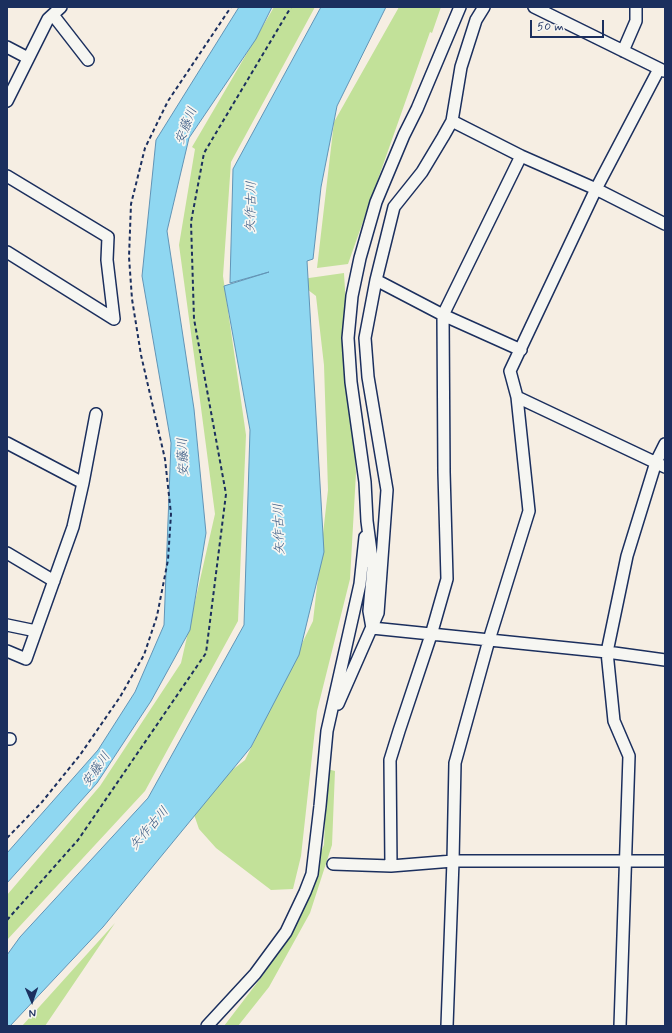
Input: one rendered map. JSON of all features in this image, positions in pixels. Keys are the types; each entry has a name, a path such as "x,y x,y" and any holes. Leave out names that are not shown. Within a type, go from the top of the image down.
{"street":[{"path":"372,628 370,611 373,567 367,521 365,482 351,382 348,338 352,296 360,258 376,202 460,7"},
{"path":"327,731 378,614 387,490 368,377 366,338 376,280 394,207 422,172 444,137 452,121 461,67 476,20 484,7"},
{"path":"447,1026 453,861 454,763 489,640 529,511 517,397 510,371 596,189 662,70 534,7"},
{"path":"623,51 636,21 636,7"},
{"path":"7,102 48,19 57,11 88,60"},
{"path":"7,47 28,58"},
{"path":"452,121 522,156 596,189 665,224"},
{"path":"391,866 390,760 431,635 447,580 444,472 443,315 522,156"},
{"path":"7,176 108,237 108,260 114,319 7,252"},
{"path":"376,280 443,315 521,350"},
{"path":"517,397 660,464"},
{"path":"7,651 26,660 73,527 96,414"},
{"path":"7,443 83,483"},
{"path":"620,1026 629,756 614,721 607,652 627,556 660,464 665,444"},
{"path":"207,1026 255,974 286,932 312,874 327,731 360,584 367,521"},
{"path":"7,552 54,581"},
{"path":"7,625 36,631"},
{"path":"372,628 607,652 665,660"},
{"path":"333,864 391,866 453,861 665,861"}],"path":[{"path":"7,838 42,802 80,755 120,697 144,655 157,616 168,560 171,514 166,459 141,355 132,299 129,257 131,204 145,148 168,101 231,7"},
{"path":"7,920 78,840 206,653 226,494 194,319 190,222 204,153 291,7"}],"green space":[{"path":"274,7 315,7 231,162 223,276 246,435 238,621 145,791 7,940 7,895 100,786 181,663 215,514 179,245 195,149 192,147"},
{"path":"399,7 441,7 432,33 430,32 348,264 317,268 334,122"},
{"path":"344,273 356,473 350,579 317,711 301,856 293,889 271,890 216,848 199,829 190,803 245,760 313,621 328,490 324,365 316,296 295,280"},
{"path":"327,769 335,771 332,845 310,913 269,987 238,1026 224,1026 263,975 324,845"},
{"path":"115,923 45,1026 22,1026"}],"water":[{"name":"安藤川","path":"239,7 272,7 256,39 189,138 167,231 194,409 206,533 190,630 151,701 97,783 7,883 7,853 98,750 135,692 164,625 171,443 142,276 156,140"},
{"name":"矢作古川","path":"321,7 386,7 337,106 321,187 313,259 307,261 324,552 299,655 251,747 103,927 10,1026 7,1026 7,955 20,937 148,798 244,625 250,430 224,286 269,272 230,283 233,169"}]}
